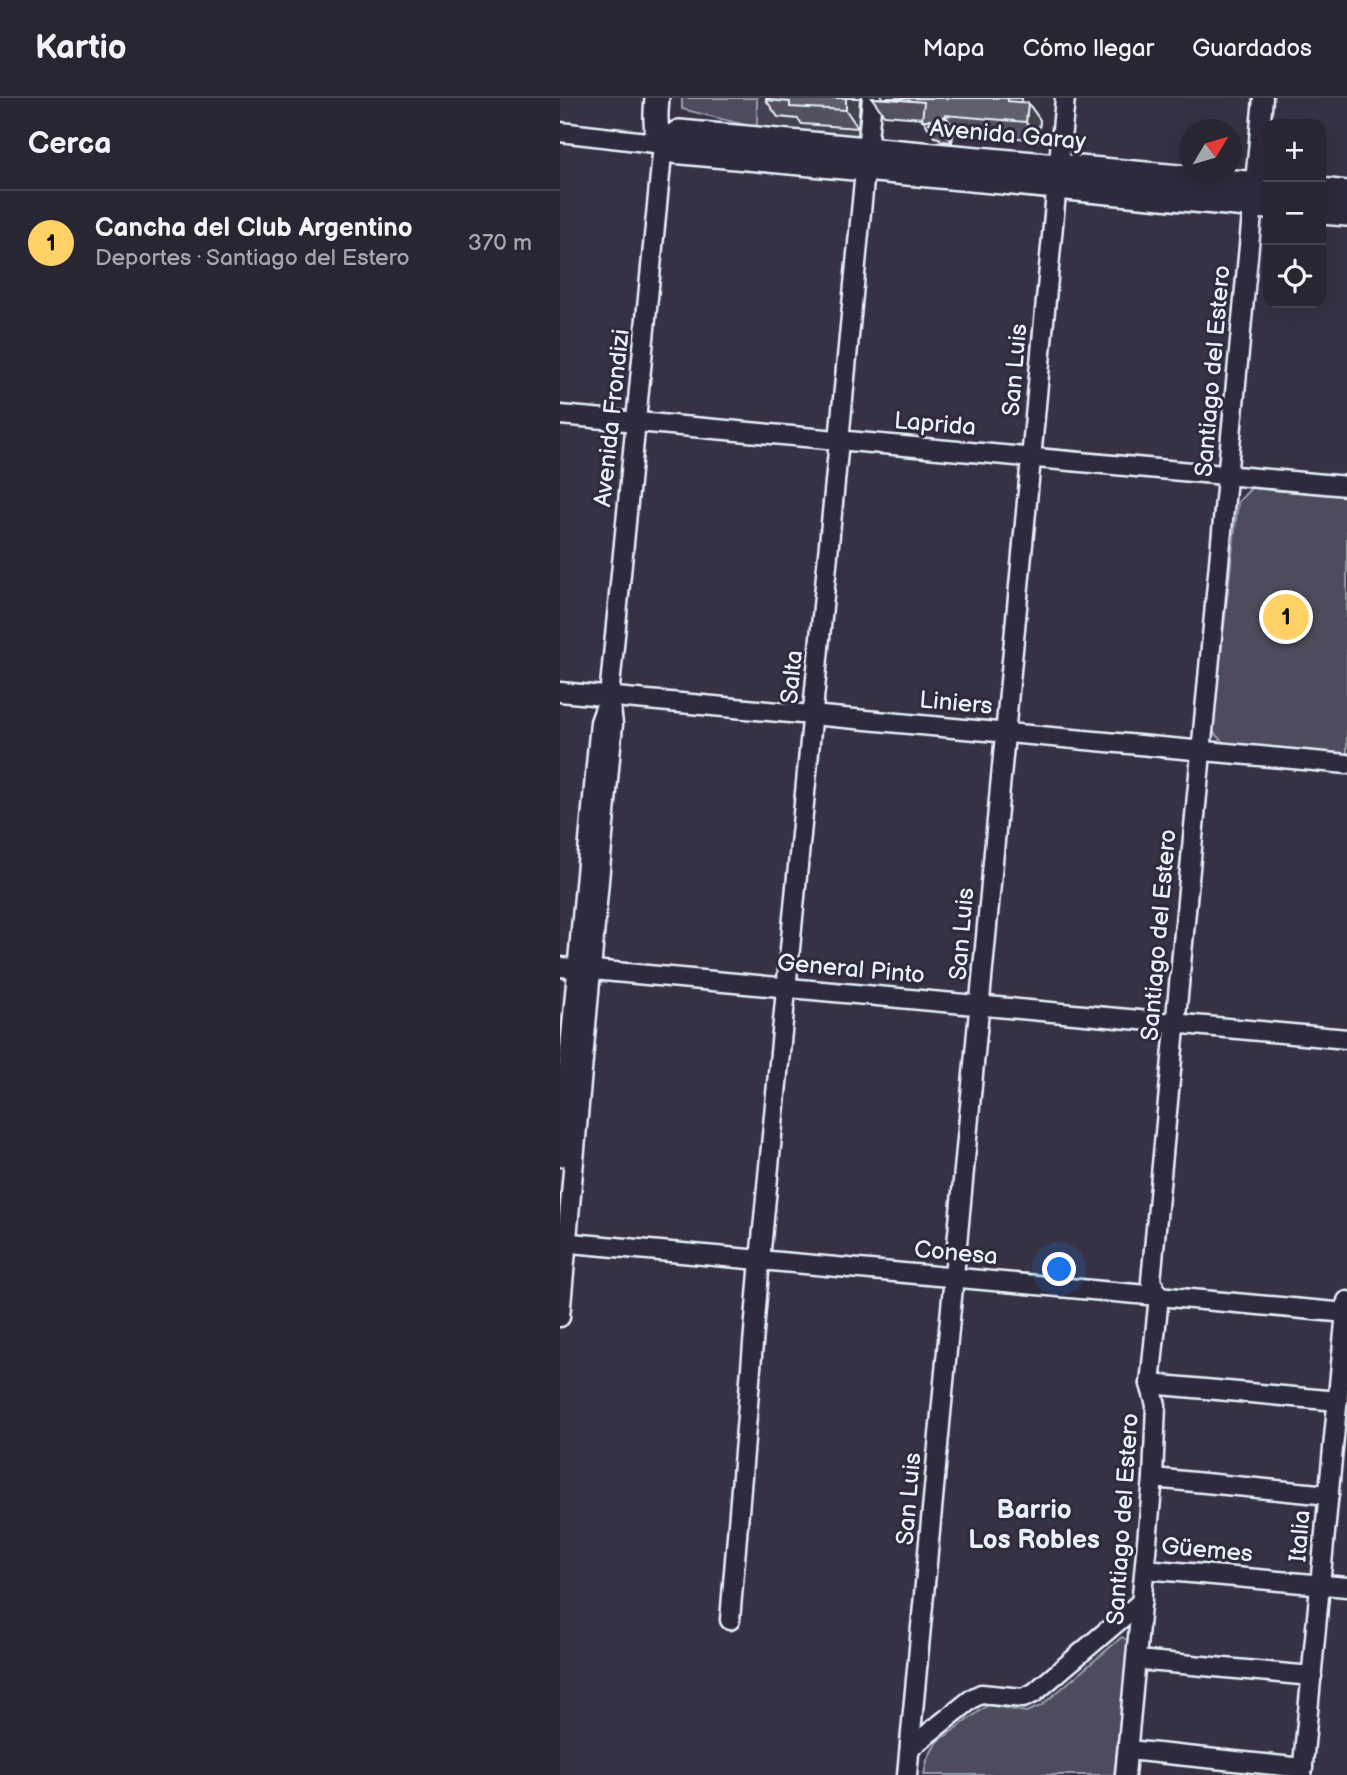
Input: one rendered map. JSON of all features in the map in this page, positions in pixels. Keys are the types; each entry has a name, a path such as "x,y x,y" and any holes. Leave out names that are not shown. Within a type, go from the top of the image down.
{"main road":[{"path":"657,98 654,125 663,144"},
{"path":"663,144 668,98"},
{"name":"Avenida Garay","path":"663,144 672,151 867,159 1261,195"},
{"path":"1326,191 1347,193"},
{"path":"1326,212 1347,214"}],"street":[{"name":"Salta","path":"730,1619 760,1260 872,98"},
{"name":"San Luis","path":"907,1775 1065,98"},
{"name":"Santiago del Estero","path":"1125,1775 1153,1478 1156,1405 1150,1384 1159,1296 1151,1282 1227,475 1261,195 1263,98"},
{"name":"Avenida Garay","path":"560,132 663,144"},
{"name":"Avenida Frondizi","path":"560,1157 600,722 609,696 663,144"},
{"name":"Laprida","path":"560,415 1347,486"},
{"name":"Liniers","path":"560,692 1347,764"},
{"name":"Avenida Frondizi","path":"560,1317 576,969"},
{"name":"General Pinto","path":"576,969 1347,1039"},
{"name":"Conesa","path":"563,1242 1159,1296 1347,1309"},
{"name":"Italia","path":"1303,1771 1347,1309"},
{"path":"1150,1384 1338,1401"},
{"path":"1153,1478 1329,1495"},
{"name":"Güemes","path":"1145,1569 1347,1587"},
{"path":"910,1748 981,1694 1023,1698 1034,1693 1142,1601"},
{"path":"1136,1660 1312,1676"},
{"path":"1128,1750 1303,1771"}],"shaded area":[{"path":"682,98 757,98 757,128 682,109"},
{"path":"757,98 863,98 859,135 757,128"},
{"path":"1251,488 1347,496 1347,755 1226,745 1212,731 1238,502"},
{"path":"1122,1637 1129,1641 1114,1775 924,1775 927,1760 936,1743 988,1705 1026,1712 1041,1706"}],"building":[{"path":"766,98 846,98 846,110 790,107 790,102"},
{"path":"876,98 1008,98 1008,101 1028,103 1026,122 945,115 941,117 940,124 922,120 924,102"}],"place":[{"name":"Cancha del Club Argentino","path":"1286,617"}],"district":[{"name":"Barrio Los Robles","path":"1034,1525"}]}
